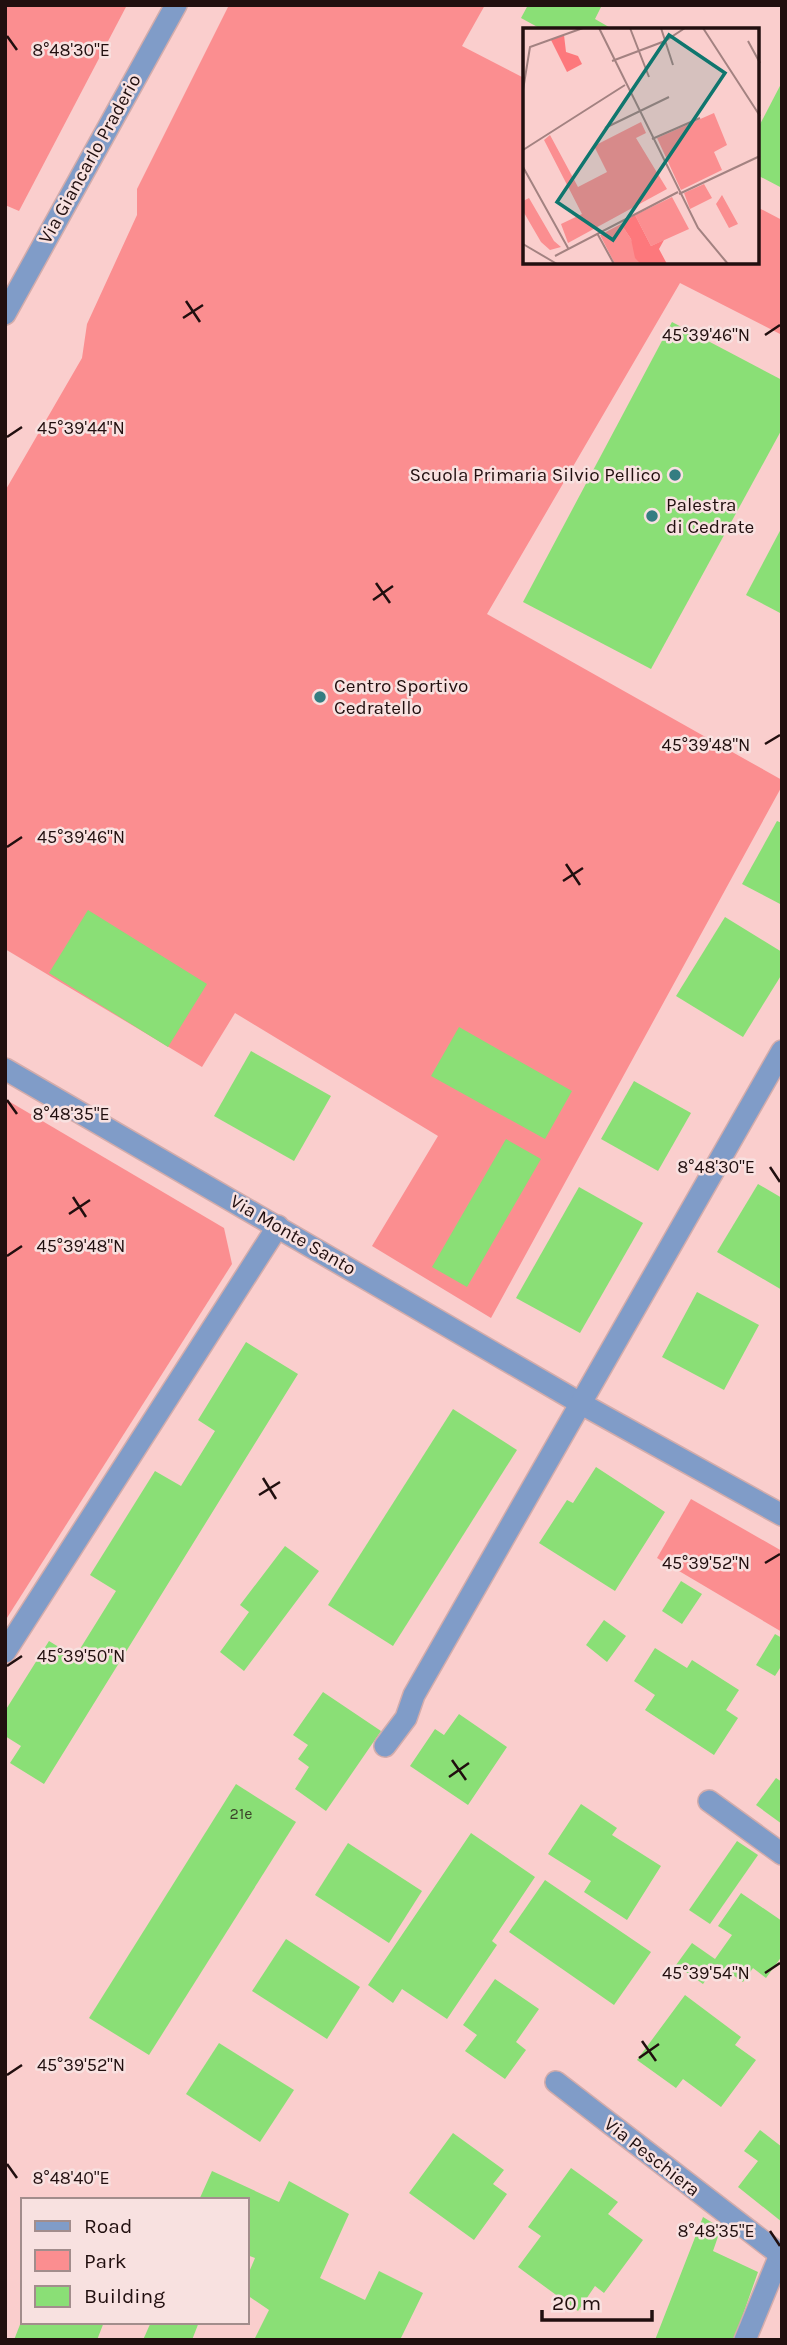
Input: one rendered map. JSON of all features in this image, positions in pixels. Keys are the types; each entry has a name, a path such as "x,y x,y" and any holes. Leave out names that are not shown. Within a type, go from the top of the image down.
{"street":[{"name":"Via Giancarlo Praderio","path":"5,314 176,5"},
{"path":"386,1746 406,1718 414,1695 782,1051"},
{"name":"Via Monte Santo","path":"5,1069 580,1403 782,1515"},
{"path":"5,1652 278,1226"},
{"path":"709,1801 782,1854"},
{"name":"Via Peschiera","path":"556,2082 781,2255"},
{"path":"745,2340 781,2255"}],"green space":[{"path":"5,5 127,5 19,211 5,205"},
{"name":"Centro Sportivo Cedratello","path":"229,5 485,5 462,46 523,77 523,264 759,264 759,208 782,220 782,335 680,283 487,614 782,780 782,786 491,1318 372,1246 438,1136 235,1013 202,1067 5,949 5,491 82,358 87,324 137,215 137,189"},
{"path":"5,1099 224,1228 232,1264 5,1621"},
{"path":"691,1499 782,1551 782,1632 657,1558"}],"building":[{"path":"528,5 602,5 595,19 611,28 539,28 521,18"},
{"path":"782,82 782,188 759,176 759,126"},
{"name":"Palestra di Cedrate","path":"672,322 782,380 782,429 651,669 523,602"},
{"path":"782,527 782,614 746,595"},
{"path":"777,821 782,823 782,905 742,884"},
{"path":"88,910 207,984 168,1047 49,973"},
{"path":"725,917 782,952 782,974 743,1037 676,996"},
{"path":"459,1027 572,1091 545,1139 431,1076"},
{"path":"251,1051 331,1096 294,1161 214,1116"},
{"path":"634,1081 691,1113 658,1171 601,1139"},
{"path":"506,1139 541,1159 467,1287 432,1267"},
{"path":"758,1184 782,1198 782,1290 717,1252"},
{"path":"579,1187 643,1223 580,1333 516,1298"},
{"path":"697,1292 759,1325 724,1390 662,1357"},
{"path":"246,1342 298,1374 44,1784 10,1763 21,1746 5,1736 5,1711 49,1641 75,1657 116,1591 90,1575 155,1471 181,1486 215,1431 198,1420"},
{"path":"453,1409 517,1450 393,1646 328,1605"},
{"path":"596,1467 665,1512 615,1591 539,1543 567,1500 573,1503"},
{"path":"285,1546 319,1571 244,1671 220,1652 249,1612 240,1605"},
{"path":"681,1581 702,1594 682,1624 662,1611"},
{"path":"604,1620 626,1636 607,1662 586,1645"},
{"path":"775,1634 782,1638 782,1665 775,1676 756,1665"},
{"path":"655,1648 687,1668 692,1660 739,1690 726,1710 738,1718 714,1755 645,1710 655,1695 634,1681"},
{"path":"323,1692 381,1731 326,1811 295,1789 309,1767 298,1759 308,1745 293,1735"},
{"path":"459,1714 507,1747 468,1805 410,1766 435,1729 444,1735"},
{"path":"776,1778 782,1782 782,1824 756,1805"},
{"path":"236,1784 296,1822 149,2055 89,2018"},
{"path":"581,1804 617,1828 612,1835 661,1866 627,1920 584,1892 591,1881 548,1854"},
{"path":"471,1833 535,1877 492,1941 497,1945 447,2019 402,1989 393,2003 368,1985"},
{"path":"737,1841 758,1855 710,1924 689,1910"},
{"path":"348,1843 422,1891 389,1943 315,1895"},
{"path":"545,1880 651,1952 614,2005 509,1932"},
{"path":"741,1893 782,1921 782,1956 766,1978 753,1968 743,1982 717,1964 703,1984 676,1965 692,1943 715,1959 732,1935 718,1926"},
{"path":"286,1939 360,1987 327,2039 252,1991"},
{"path":"495,1979 539,2009 516,2042 526,2050 505,2079 465,2051 477,2035 463,2025"},
{"path":"685,1995 741,2037 735,2045 756,2060 721,2107 683,2079 676,2088 637,2060"},
{"path":"219,2043 294,2090 260,2142 186,2094"},
{"path":"760,2130 782,2147 782,2222 738,2187 758,2161 744,2151"},
{"path":"453,2133 504,2170 493,2184 507,2194 474,2240 409,2193"},
{"path":"571,2168 618,2202 608,2214 643,2240 604,2293 595,2286 578,2311 518,2267 541,2236 528,2227"},
{"path":"212,2171 279,2202 289,2181 349,2214 320,2278 365,2300 379,2271 423,2293 400,2340 254,2340 269,2310 248,2296 248,2275 255,2258 248,2255 248,2198 200,2198"},
{"path":"703,2217 721,2228 713,2251 758,2272 734,2340 655,2340"},
{"path":"21,2322 103,2324 97,2340 14,2340"},
{"path":"150,2324 198,2324 192,2340 143,2340"}],"place":[{"name":"Scuola Primaria Silvio Pellico","path":"675,475"},
{"name":"Palestra di Cedrate","path":"652,516"},
{"name":"Centro Sportivo Cedratello","path":"320,697"}]}
